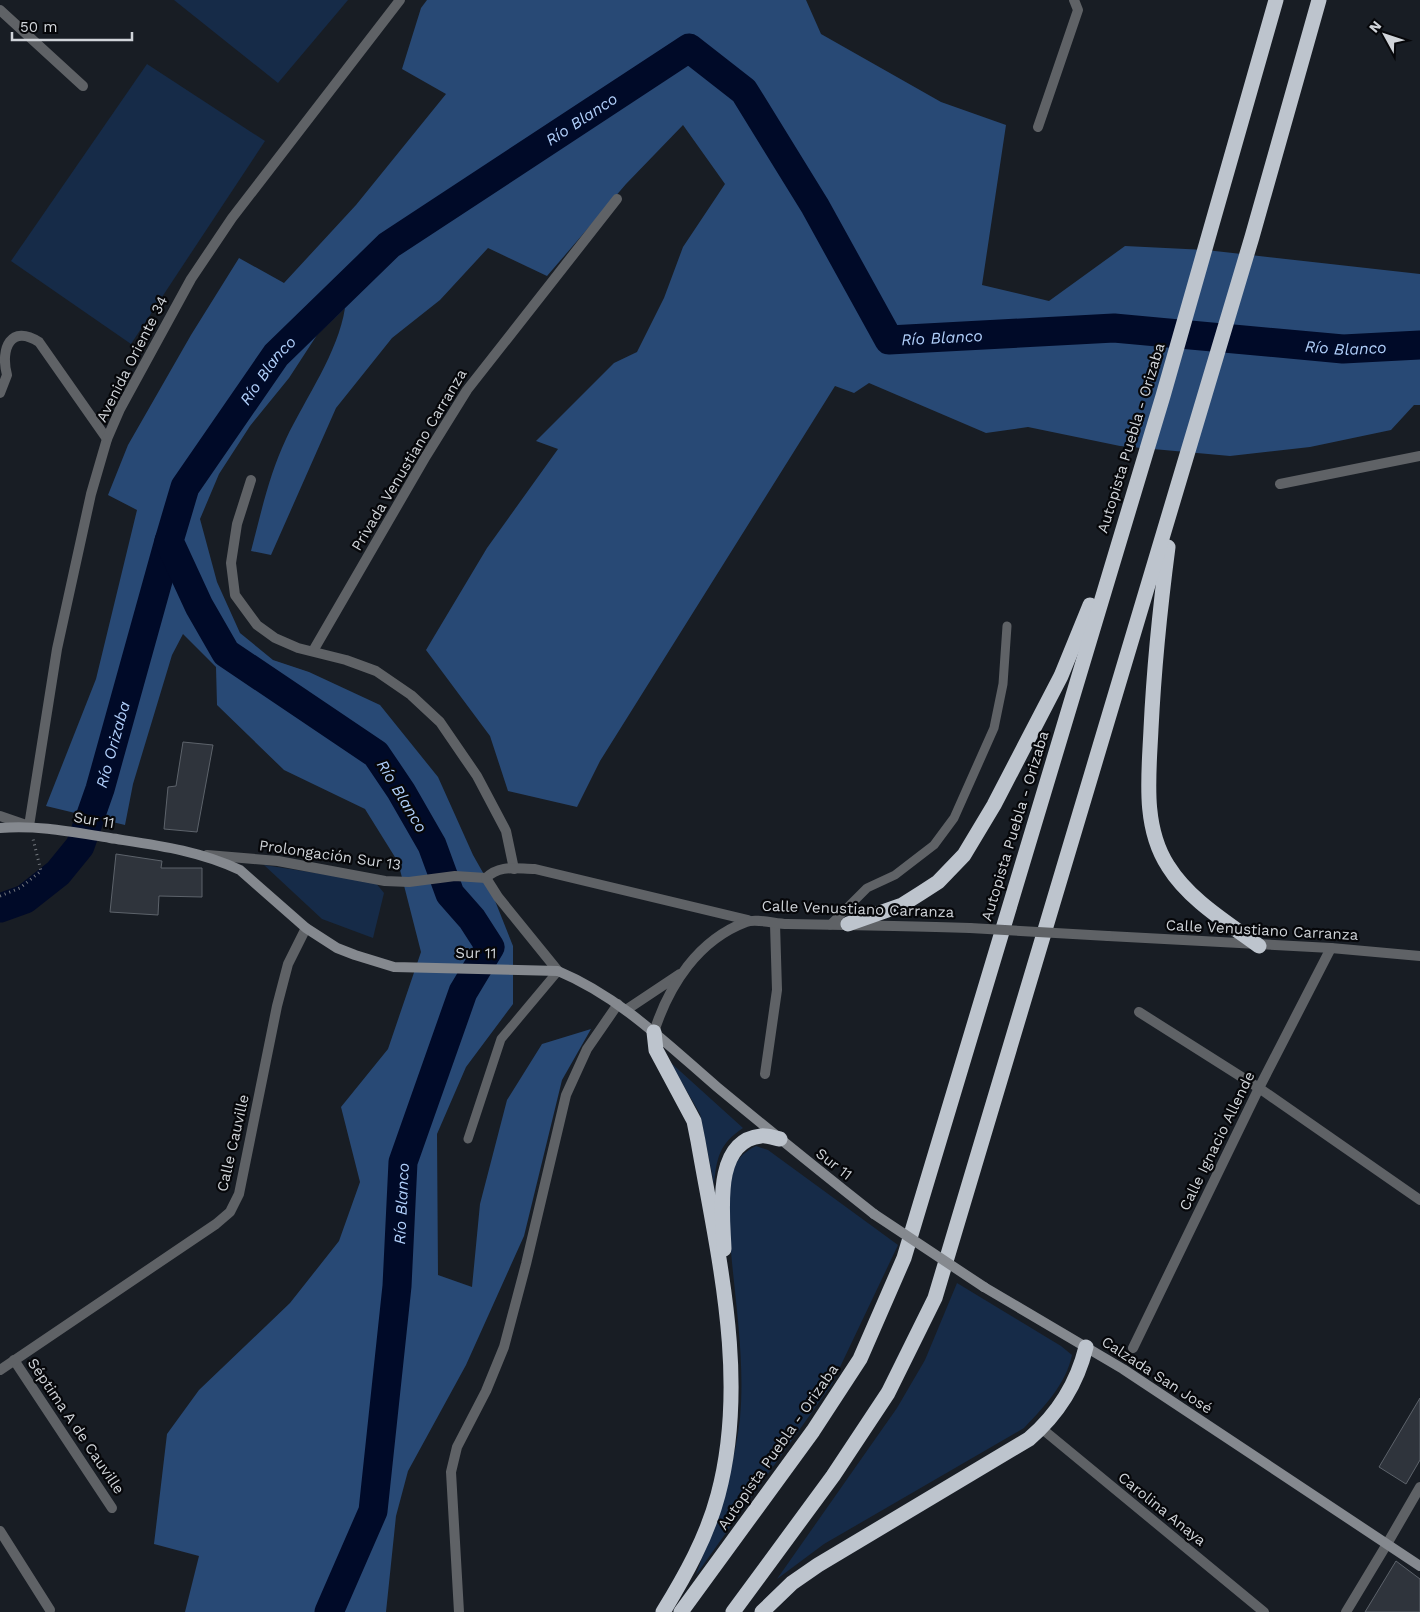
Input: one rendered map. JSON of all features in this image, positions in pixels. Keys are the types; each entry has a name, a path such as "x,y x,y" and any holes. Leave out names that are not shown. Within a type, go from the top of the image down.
{"highway":[{"name":"Autopista Puebla - Orizaba","path":"681,1612 814,1431 860,1358 904,1258 1163,396 1276,0"},
{"path":"733,1612 833,1476 888,1392 935,1298 1201,410 1319,0"},
{"path":"1173,503 1154,653 1148,800 1153,828 1167,865 1178,880 1210,910 1260,946"},
{"path":"848,924 902,904 915,897 938,882 964,856 994,805 1061,676 1124,523"},
{"path":"654,1032 654,1042 659,1056 681,1092 694,1121 728,1326"},
{"path":"663,1612 686,1574 718,1496 728,1438 732,1389 722,1195 725,1171 730,1157 746,1141 762,1136 780,1140"},
{"path":"762,1612 792,1583 818,1565 1010,1452 1041,1428 1074,1384 1086,1347"}],"main road":[{"name":"Sur 11","path":"0,828 30,826 169,846 202,855 240,870 306,928 337,948 394,967 558,971 578,979 622,1007 654,1032 780,1140 874,1214"},
{"name":"Calzada San José","path":"874,1214 984,1287 1086,1347 1420,1566"}],"street":[{"name":"Avenida Oriente 34","path":"30,826 57,649 90,494 107,439 120,409 191,279 232,218 400,0"},
{"path":"1038,127 1078,10 1074,0"},
{"path":"0,10 83,86"},
{"name":"Privada Venustiano Carranza","path":"314,651 426,456 467,390 617,199"},
{"path":"0,393 7,375 1,364 1,352 7,341 19,335 29,336 39,342 107,439"},
{"path":"1280,484 1420,456"},
{"path":"251,480 237,524 230,563 236,595 256,625 275,638 298,648 314,651 376,671 411,695 440,722 477,776 506,831 514,868"},
{"path":"0,816 30,826"},
{"name":"Prolongación Sur 13","path":"202,855 278,860 385,881 409,882 455,876 484,878"},
{"name":"Calle Venustiano Carranza","path":"484,878 493,871 503,868 535,869 748,920 775,924 970,928 1260,946 1331,948 1420,956"},
{"path":"484,878 558,971"},
{"path":"654,1032 667,997 683,972 701,951 723,934 748,920"},
{"path":"765,1074 777,990 775,924"},
{"name":"Calle Cauville","path":"0,1370 208,1230 230,1212 239,1194 277,1006 288,964 306,928"},
{"name":"Calle Ignacio Allende","path":"1133,1348 1259,1088 1331,948"},
{"path":"459,1612 451,1472 457,1446 486,1392 504,1347 526,1264 566,1095 587,1049 622,1007 683,972"},
{"path":"1140,1012 1259,1088 1420,1200"},
{"name":"Séptima A de Cauville","path":"14,1360 112,1508"},
{"name":"Carolina Anaya","path":"1041,1428 1264,1612"},
{"path":"1346,1612 1420,1486"},
{"path":"0,1531 50,1610"}],"lane":[{"path":"830,925 867,888 896,874 934,845 954,818 994,728 1003,684 1007,626"},
{"path":"468,1139 501,1039 558,971"}],"path":[{"path":"0,896 20,888 41,871 30,826"}],"shaded area":[{"path":"174,0 348,0 278,83"},
{"path":"427,0 806,0 821,34 941,102 1006,125 982,285 1049,301 1125,246 1206,250 1420,274 1420,405 1414,405 1391,430 1310,447 1230,456 1120,446 1028,427 986,433 869,383 854,393 835,386 600,761 577,807 508,791 490,736 426,650 487,548 558,449 536,441 614,363 637,352 664,298 683,247 725,184 683,125 626,184 547,276 488,248 440,300 392,338 336,408 271,555 251,551 266,494 280,453 329,358 336,342 345,308 317,335 289,378 250,426 219,474 200,519 217,582 240,633 273,660 309,672 380,705 438,777 473,855 486,878 513,946 513,1004 466,1067 437,1134 438,1275 472,1287 480,1204 507,1100 542,1044 591,1029 562,1080 524,1236 466,1365 408,1471 396,1516 386,1612 185,1612 199,1556 154,1544 167,1434 199,1390 290,1303 339,1241 360,1182 341,1107 388,1049 421,952 398,862 365,809 284,770 217,705 216,667 183,634 172,655 133,784 125,825 46,806 96,679 137,510 108,495 128,445 191,335 239,258 284,283 356,205 446,94 402,69 421,8"},
{"path":"147,64 265,141 131,344 11,261"},
{"path":"264,865 375,882 384,893 373,938 322,919"},
{"path":"670,1062 743,1128 724,1146 716,1166 714,1184 700,1114"},
{"path":"756,1146 768,1150 898,1245 832,1384 696,1575 728,1478 740,1418 741,1356 731,1252 728,1196 730,1180 736,1164 742,1155"},
{"path":"957,1283 1061,1346 1072,1355 1065,1376 1046,1403 1024,1428 824,1544 777,1579 897,1408 925,1360"}],"building":[{"path":"183,742 213,745 197,832 164,829 168,787 176,786"},
{"path":"116,854 162,861 161,868 202,868 202,897 159,896 158,915 110,912"},
{"path":"1420,1398 1420,1460 1406,1484 1379,1467"},
{"path":"1396,1561 1420,1579 1420,1612 1365,1612"}],"waterway":[{"name":"Río Blanco","path":"329,1612 373,1511 397,1286 403,1162 463,992 490,947 472,919 450,894 432,845 401,791 376,754 226,653 199,606 169,541 185,487 276,355 389,245 689,48 744,91 815,206 889,340 1114,328 1343,349 1420,345"},
{"name":"Río Orizaba","path":"0,908 25,899 58,873 80,846 100,789 169,541"}]}
